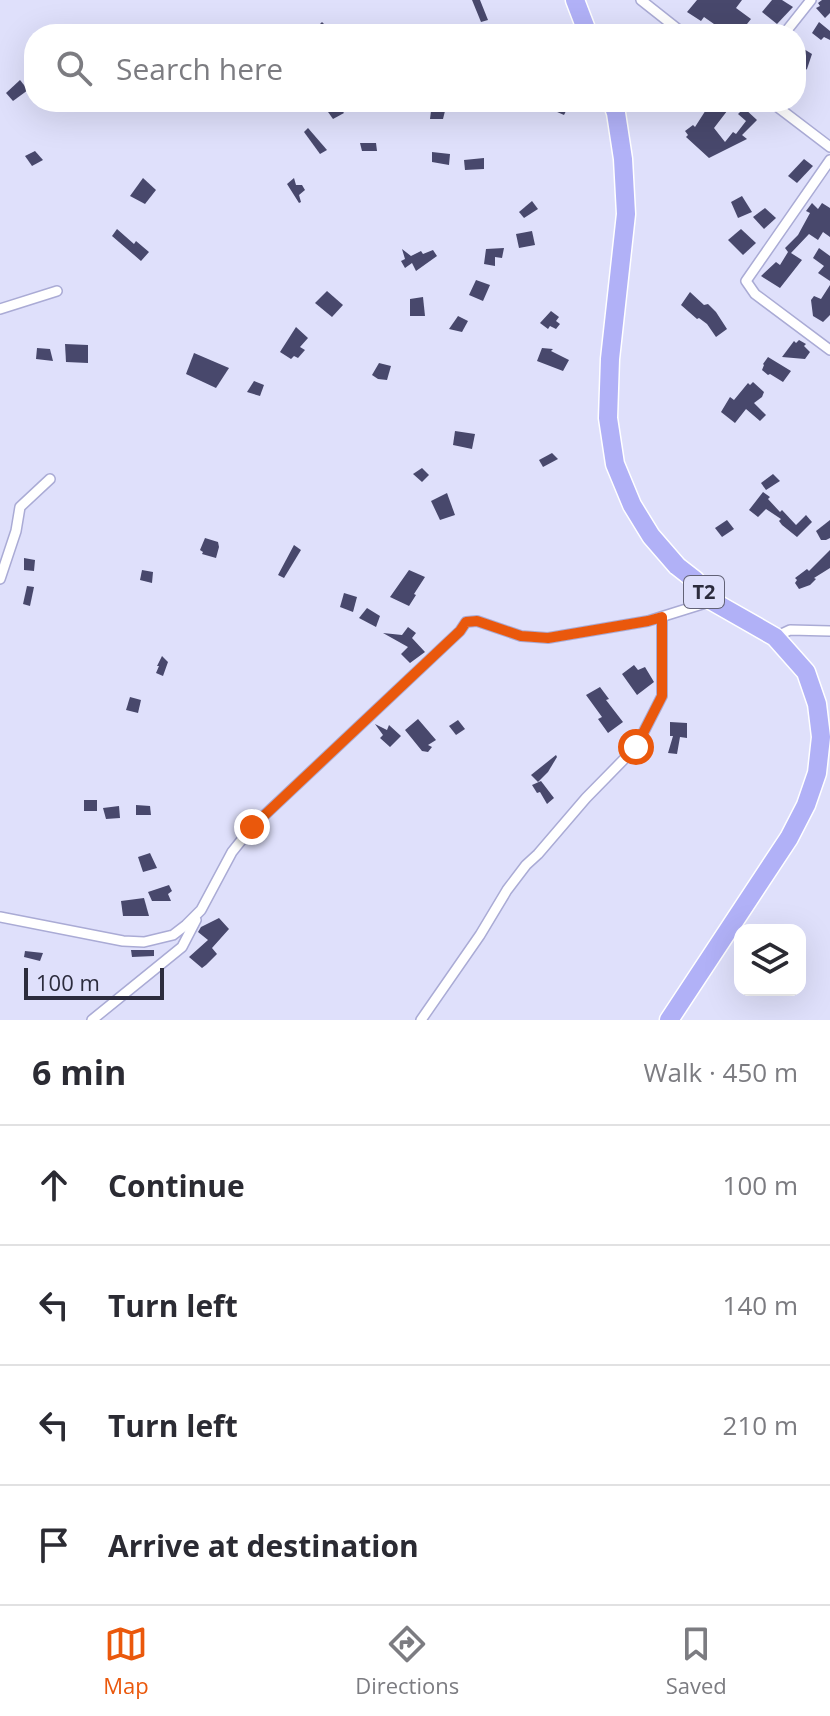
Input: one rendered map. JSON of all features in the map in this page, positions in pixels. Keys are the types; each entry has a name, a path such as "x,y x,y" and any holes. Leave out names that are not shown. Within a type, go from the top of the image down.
{"highway":[{"path":"575,0 584,24"},
{"name":"T2","path":"614,112 623,159 626,214 610,359 608,418 615,464 632,505 651,536 677,566 695,580 712,601 775,637 806,672 817,704 821,737 817,773 806,805 789,838 669,1020"}],"street":[{"path":"641,0 671,24"},
{"path":"792,24 811,0"},
{"path":"784,112 830,147"},
{"path":"830,160 746,281 755,294 830,350"},
{"path":"0,309 57,291"},
{"path":"0,579 16,531 20,507 50,479"},
{"path":"98,1018 182,947 232,852 252,827 466,622 477,621 521,636 548,638 648,621 712,601"},
{"path":"421,1020 526,865 636,747 662,696 662,617"},
{"path":"775,637 790,630 830,631"},
{"path":"0,917 123,941 144,942 173,935 201,910"}],"building":[{"path":"472,0 480,0 488,20 481,22"},
{"path":"697,0 742,0 736,8 751,19 747,24 714,24 704,17 701,21 687,12"},
{"path":"772,0 782,0 793,7 777,24 762,12"},
{"path":"822,0 830,0 830,13 825,18 816,8"},
{"path":"819,22 830,31 830,40 824,37 821,40 812,33"},
{"path":"806,50 812,54 806,70"},
{"path":"20,80 24,85 24,93 13,101 6,93"},
{"path":"328,112 344,113 333,119"},
{"path":"431,112 445,112 443,119 430,119"},
{"path":"705,112 726,112 714,128 725,142 746,121 738,114 740,112 748,112 757,120 742,135 747,139 709,158 686,137 685,131 693,125 695,127"},
{"path":"308,128 327,150 320,154 304,132"},
{"path":"360,143 376,143 377,151 362,151"},
{"path":"35,151 43,160 32,166 25,156"},
{"path":"432,152 450,154 449,165 432,162"},
{"path":"484,158 484,169 465,170 464,160"},
{"path":"804,159 813,166 797,183 788,176"},
{"path":"143,178 156,190 145,204 130,196"},
{"path":"294,178 296,185 302,185 305,190 299,195 299,203 287,184"},
{"path":"742,196 752,212 738,218 731,202"},
{"path":"532,201 538,209 524,218 519,212"},
{"path":"812,203 818,209 822,203 830,208 830,237 823,232 818,240 809,234 791,253 802,260 780,288 761,276 776,262 780,265 788,252 785,248 798,235"},
{"path":"765,208 776,218 764,229 753,217"},
{"path":"117,229 149,252 141,261 112,236"},
{"path":"741,229 756,243 743,255 728,240"},
{"path":"532,231 535,245 519,248 516,234"},
{"path":"504,248 502,258 495,257 495,266 484,264 486,249"},
{"path":"819,248 830,256 830,281 818,273 824,266 813,258"},
{"path":"402,249 411,256 433,250 437,256 416,271 412,263 405,268 401,261 405,259"},
{"path":"476,280 490,285 483,301 469,295"},
{"path":"830,285 830,315 823,322 813,316 811,300 814,296 821,299"},
{"path":"327,291 343,305 332,317 315,303"},
{"path":"690,292 716,312 727,329 716,337 707,324 681,305"},
{"path":"423,297 425,316 410,316 410,299"},
{"path":"551,311 559,317 556,321 560,324 556,329 550,326 548,329 540,323"},
{"path":"458,316 468,321 462,332 449,329"},
{"path":"296,327 308,338 300,347 305,350 298,358 294,356 291,359 280,352"},
{"path":"794,341 806,344 804,346 810,352 805,359 782,357"},
{"path":"65,344 88,345 88,363 66,362"},
{"path":"37,348 50,349 53,361 36,359"},
{"path":"542,348 553,349 551,351 569,360 563,371 537,361"},
{"path":"194,353 229,368 216,388 186,374"},
{"path":"768,357 791,371 783,382 762,370"},
{"path":"379,363 391,366 387,380 372,375"},
{"path":"254,381 264,385 260,396 247,392"},
{"path":"753,382 764,392 754,403 766,415 760,421 746,409 735,423 721,412 730,397 734,400 748,383"},
{"path":"455,431 475,434 472,449 453,445"},
{"path":"552,453 558,459 543,467 539,460"},
{"path":"422,468 429,475 422,482 413,474"},
{"path":"773,474 780,481 766,490 761,483"},
{"path":"763,492 796,525 806,515 812,522 797,537 782,525 781,519 766,509 758,517 749,510"},
{"path":"447,493 455,515 440,520 431,501"},
{"path":"727,520 734,529 722,537 715,528"},
{"path":"830,520 830,538 821,540 816,531"},
{"path":"205,538 218,542 216,558 202,554 200,550"},
{"path":"294,545 301,550 284,578 278,575"},
{"path":"830,550 830,568 814,578 810,585 799,589 795,578 807,569 809,571"},
{"path":"24,558 35,560 34,571 24,570"},
{"path":"142,570 153,572 152,583 140,580"},
{"path":"409,570 425,577 409,606 390,597"},
{"path":"27,586 34,587 30,606 23,604"},
{"path":"344,593 357,597 353,612 340,607"},
{"path":"367,608 380,616 376,627 359,618"},
{"path":"408,627 416,633 412,638 425,652 410,663 401,654 408,647 383,633 402,635"},
{"path":"162,656 168,662 163,676 156,673"},
{"path":"634,665 638,670 645,667 654,682 637,695 622,674"},
{"path":"600,687 623,722 608,733 598,719 602,717 586,695"},
{"path":"130,697 141,700 138,713 126,710"},
{"path":"418,719 436,740 428,745 432,747 428,752 422,751 405,730"},
{"path":"458,720 465,729 456,735 449,726"},
{"path":"670,722 687,723 687,738 680,737 677,754 668,753 673,736 670,736"},
{"path":"375,724 387,730 389,725 401,736 390,747 380,738 383,735"},
{"path":"556,755 548,772 538,782 531,775"},
{"path":"541,781 554,798 547,804 532,785"},
{"path":"84,800 97,800 97,811 84,811"},
{"path":"136,805 150,806 151,815 136,815"},
{"path":"119,806 120,818 106,819 103,808"},
{"path":"150,853 157,868 143,872 138,857"},
{"path":"169,885 171,901 152,901 148,892"},
{"path":"144,898 149,916 123,916 121,901"},
{"path":"219,918 229,929 212,948 217,954 202,968 189,957 208,940 198,932 201,927"},
{"path":"131,950 154,950 154,956 132,957"},
{"path":"25,951 43,953 40,961 24,957"}],"route":[{"path":"252,827 466,622 477,621 521,636 548,638 662,617 662,696 636,747"}]}
